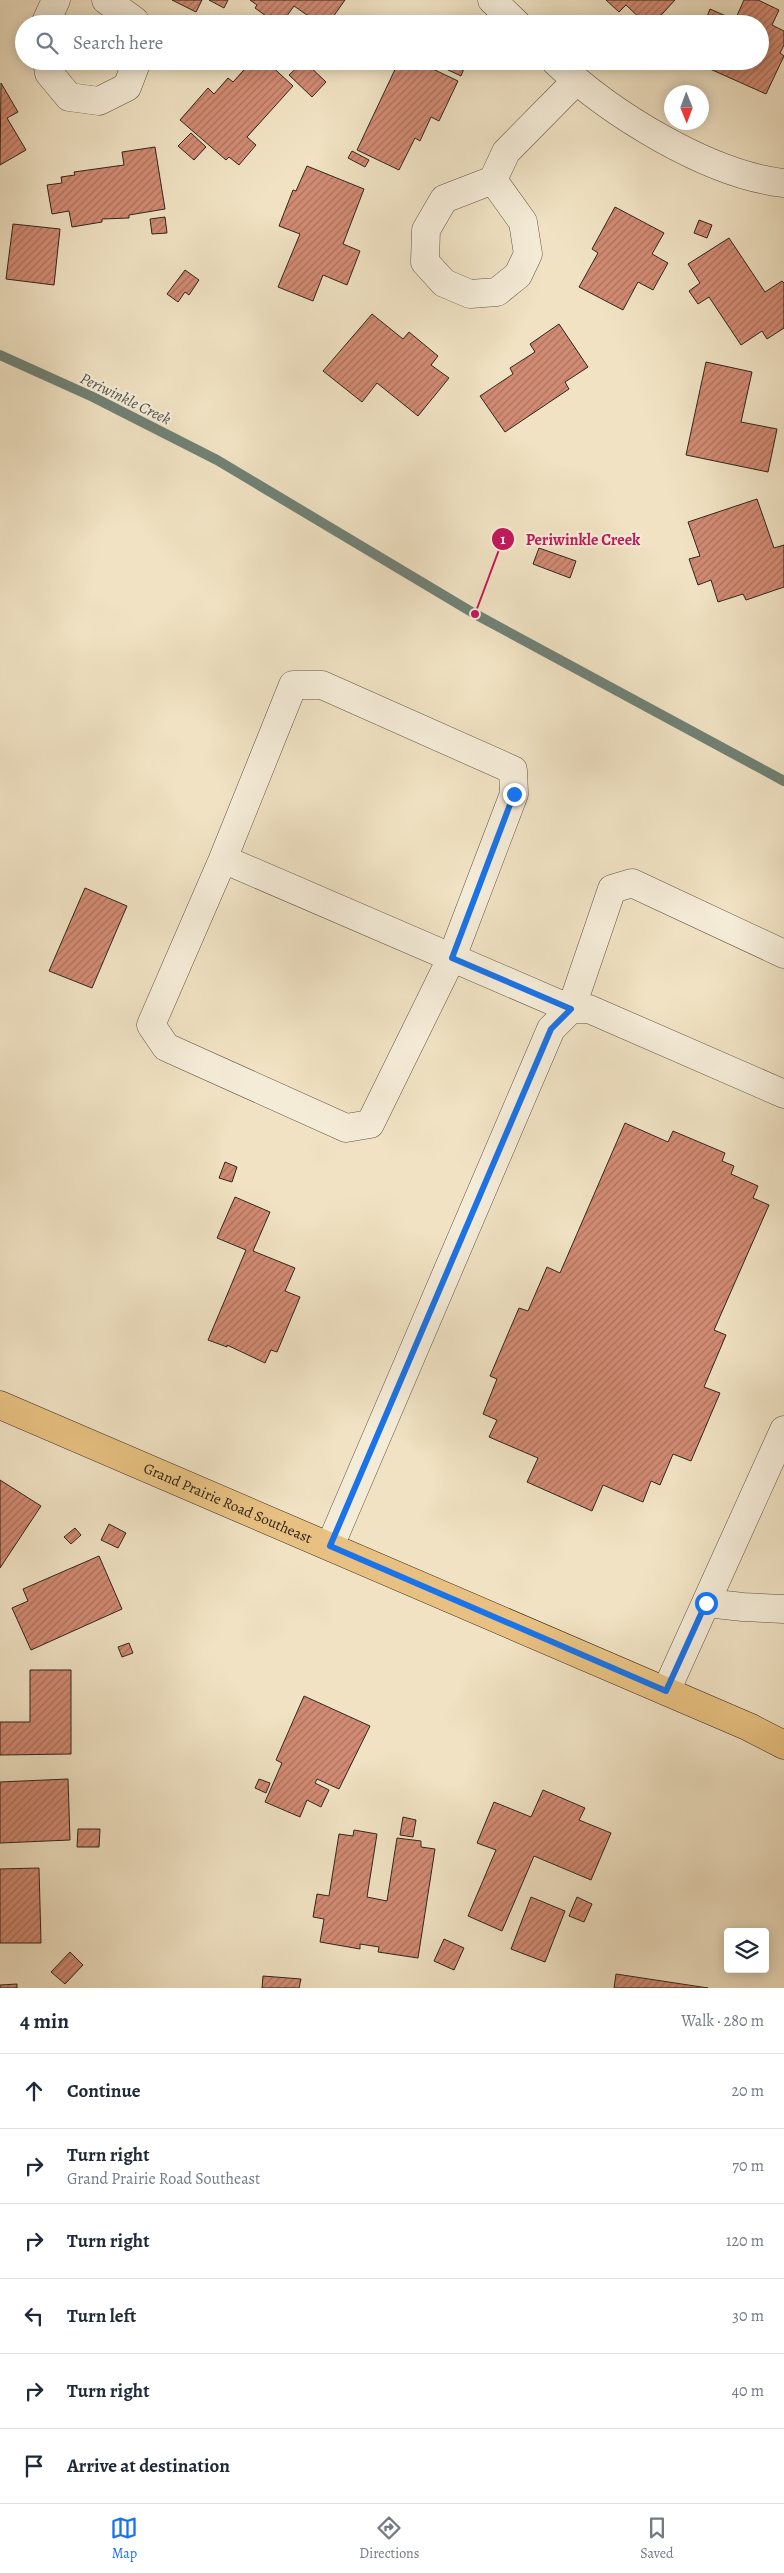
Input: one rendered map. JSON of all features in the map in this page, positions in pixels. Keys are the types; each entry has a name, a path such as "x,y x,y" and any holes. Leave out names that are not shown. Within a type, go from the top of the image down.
{"main road":[{"name":"Grand Prairie Road Southeast","path":"0,1405 666,1691 749,1727 784,1745"}],"street":[{"path":"49,15 56,0"},
{"path":"106,0 127,15"},
{"path":"492,0 508,15"},
{"path":"48,70 69,97 99,101 127,88 134,70"},
{"path":"565,70 576,81 670,145 761,180 784,183"},
{"path":"494,180 506,152 576,81"},
{"path":"293,685 322,685 513,770 514,794 452,958 370,1124 346,1128 166,1047 151,1025 223,859 293,685"},
{"path":"223,859 571,1009 589,1009 784,1094"},
{"path":"330,1546 551,1029 571,1009 612,889 632,883 784,954"},
{"path":"666,1691 784,1430"},
{"path":"706,1603 784,1609"}],"building":[{"path":"172,0 202,0 196,12"},
{"path":"209,0 228,0 224,8"},
{"path":"250,0 345,0 334,15 307,15 294,6 288,15 265,15 255,8 257,5"},
{"path":"606,0 675,0 661,15 637,15 626,5 619,12"},
{"path":"744,0 758,0 779,10 772,25 784,31 784,45 780,53 784,56 766,94 712,70 769,70 769,15 737,15"},
{"path":"710,9 724,15 708,15"},
{"path":"244,70 276,70 293,86 247,137 256,145 239,165 229,157 226,160 180,120 208,88 214,94 228,78 233,82"},
{"path":"294,70 313,70 326,82 312,97 289,75"},
{"path":"395,70 435,70 458,81 439,121 431,117 420,141 415,138 399,170 357,150"},
{"path":"448,70 463,70 461,76"},
{"path":"1,83 18,112 7,118 26,150 0,165"},
{"path":"191,133 206,147 194,160 178,146"},
{"path":"155,147 165,209 129,215 129,218 102,219 102,222 72,227 69,211 52,214 47,185 62,183 61,177 75,175 74,172 124,165 122,152"},
{"path":"352,151 369,160 365,167 348,158"},
{"path":"307,166 364,189 343,244 360,251 347,285 323,275 313,301 278,287 300,234 279,226 293,190 296,191"},
{"path":"615,207 664,233 652,254 668,263 653,290 638,282 623,310 579,287 598,253 592,249"},
{"path":"165,217 167,233 152,234 150,219"},
{"path":"699,220 712,225 707,238 694,233"},
{"path":"13,224 60,229 54,285 6,279"},
{"path":"729,238 765,292 782,281 784,283 784,328 767,339 762,331 741,345 709,297 698,304 689,291 700,283 688,264"},
{"path":"185,270 199,280 189,295 185,292 178,302 167,294"},
{"path":"372,314 403,339 409,332 438,356 431,365 449,378 418,416 377,383 362,402 323,371"},
{"path":"559,324 588,367 565,382 569,389 505,432 480,396 513,374 510,368 535,352 530,344"},
{"path":"706,362 752,372 741,422 777,429 768,472 686,455"},
{"path":"757,499 774,548 784,545 784,587 746,600 743,594 718,602 711,580 698,585 689,559 700,556 688,522"},
{"path":"539,548 576,561 570,578 533,564"},
{"path":"85,888 127,906 92,988 49,971"},
{"path":"625,1123 668,1142 673,1131 725,1153 722,1161 734,1166 731,1174 758,1186 753,1198 769,1205 714,1330 726,1335 704,1387 720,1393 691,1461 673,1454 660,1485 651,1481 643,1502 603,1485 592,1511 527,1482 538,1458 489,1437 497,1420 483,1414 497,1379 490,1376 519,1308 528,1311 547,1267 560,1273"},
{"path":"225,1162 237,1167 232,1182 219,1178"},
{"path":"235,1197 270,1212 253,1251 295,1268 285,1291 300,1297 277,1352 271,1350 265,1363 227,1345 227,1347 208,1340 246,1250 217,1238"},
{"path":"0,1480 41,1506 0,1568"},
{"path":"109,1524 126,1533 118,1548 101,1540"},
{"path":"75,1528 81,1535 71,1544 64,1537"},
{"path":"99,1556 122,1609 31,1650 12,1608 28,1601 23,1589"},
{"path":"129,1643 133,1653 122,1657 118,1647"},
{"path":"30,1670 71,1670 71,1754 0,1755 0,1722 30,1722"},
{"path":"304,1696 370,1726 339,1789 317,1779 315,1783 329,1790 321,1807 307,1800 300,1817 265,1802 282,1763 276,1760"},
{"path":"68,1779 70,1840 0,1843 0,1782"},
{"path":"259,1779 270,1783 266,1793 255,1788"},
{"path":"543,1790 585,1808 579,1820 611,1833 591,1880 534,1856 502,1931 468,1916 496,1850 477,1843 494,1802 531,1817"},
{"path":"403,1817 416,1820 413,1837 400,1835"},
{"path":"78,1829 100,1829 99,1847 77,1847"},
{"path":"354,1830 377,1834 367,1897 387,1901 397,1838 421,1841 421,1847 435,1849 418,1958 378,1952 379,1947 360,1944 360,1949 320,1942 324,1919 313,1917 317,1894 329,1896 339,1834 353,1836"},
{"path":"39,1868 41,1943 0,1943 0,1869"},
{"path":"531,1897 565,1911 545,1962 511,1949"},
{"path":"577,1897 592,1904 584,1922 569,1916"},
{"path":"444,1939 464,1948 454,1970 434,1961"},
{"path":"70,1952 83,1965 65,1984 51,1972"},
{"path":"616,1974 708,1988 614,1988"},
{"path":"263,1976 301,1979 299,1988 262,1988"},
{"path":"17,1984 17,1988 0,1988 0,1985"}],"waterway":[{"name":"Periwinkle Creek","path":"0,355 93,397 217,460 475,614 784,781"}],"place":[{"name":"Periwinkle Creek","path":"475,614"}],"route":[{"path":"514,794 452,958 571,1009 551,1029 330,1546 666,1691 706,1603"}]}
